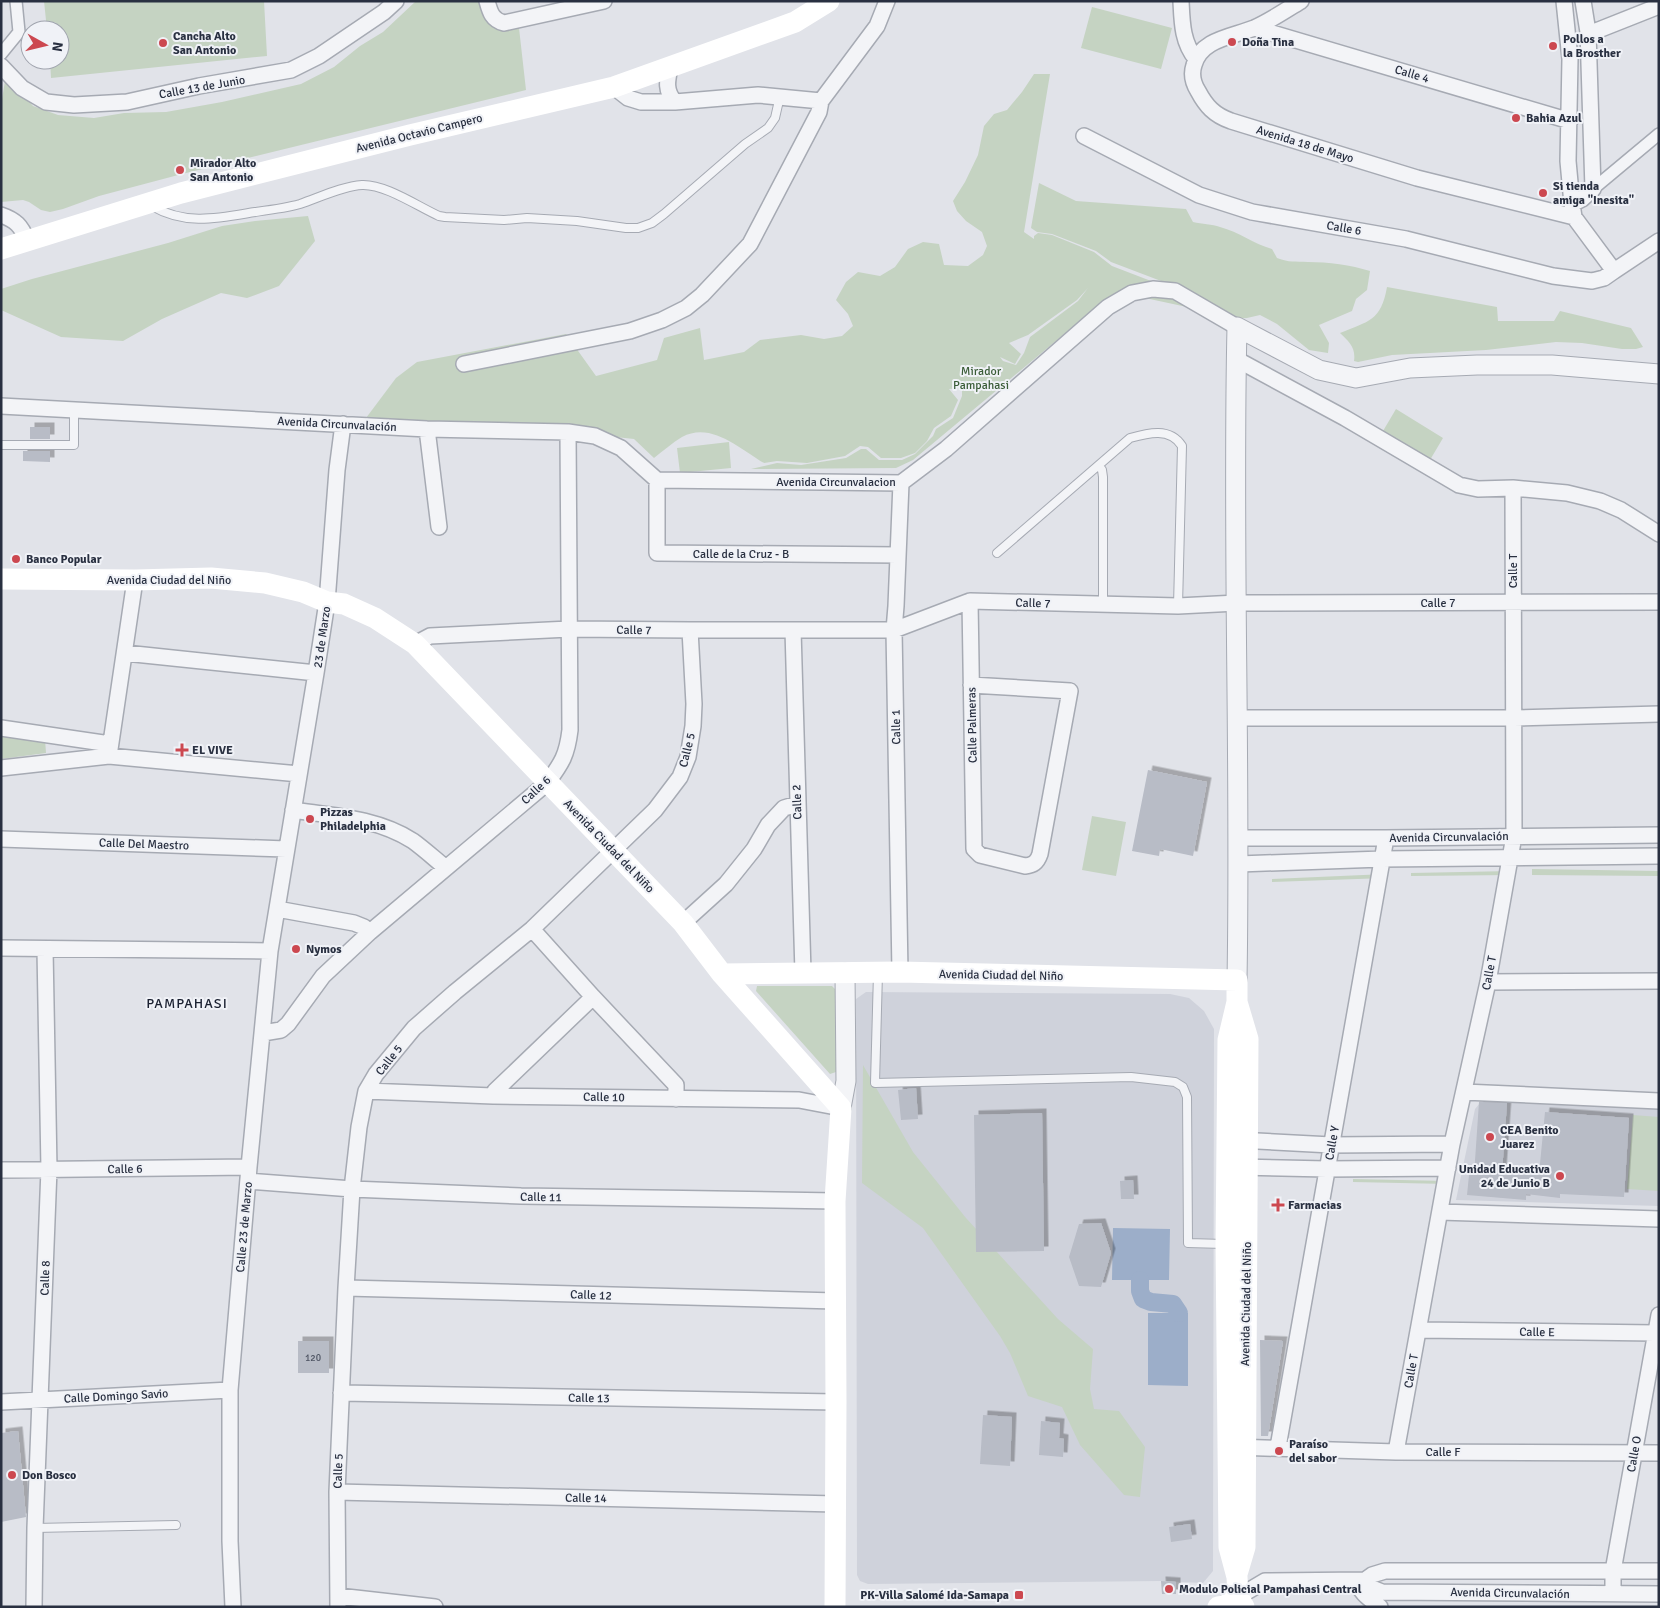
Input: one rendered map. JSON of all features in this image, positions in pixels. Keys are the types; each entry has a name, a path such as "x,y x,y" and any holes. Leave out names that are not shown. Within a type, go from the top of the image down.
{"main road":[{"name":"Avenida Octavio Campero","path":"1,249 148,203 410,135 614,87 795,22 830,1"},
{"name":"Avenida Ciudad del Niño","path":"1,578 135,580 212,578 265,584 303,592 327,602 344,604 374,618 416,644 683,923 722,974 900,972 1237,980 1237,1002 1248,1039 1237,1140 1236,1447"},
{"path":"722,974 841,1108 835,1201 835,1607"},
{"name":"Avenida Ciudad del Niño","path":"1237,1167 1226,1244 1236,1447 1245,1547 1240,1594"},
{"name":"Avenida Circunvalación","path":"1218,1607 1225,1606 1240,1594"}],"street":[{"path":"1,54 19,32 16,1"},
{"name":"Calle 13 de Junio","path":"1,66 22,88 46,102 74,105 127,102 199,86 291,70 319,56 384,12 396,1"},
{"path":"487,1 491,15 504,23 604,1"},
{"path":"464,364 630,331 662,320 686,308 702,295 750,244 806,137 821,101 877,26 886,1"},
{"path":"1181,1 1182,30 1188,48 1196,59 1202,50 1212,42 1254,28 1301,1"},
{"path":"1564,1 1570,59 1568,161 1573,211 1614,271"},
{"path":"1583,1 1588,32 1593,189"},
{"path":"1588,32 1596,31 1659,6"},
{"name":"Calle 4","path":"1254,28 1570,121"},
{"name":"Avenida 18 de Mayo","path":"1196,59 1193,67 1193,78 1206,106 1218,116 1231,122 1417,178 1573,211"},
{"path":"670,68 667,89 675,102"},
{"path":"614,87 628,98 641,102 675,102 758,95 821,101"},
{"path":"1573,211 1593,189 1659,134"},
{"name":"Calle 6","path":"1084,136 1199,195 1252,212 1406,239 1553,276 1592,281 1604,278 1659,241"},
{"path":"1,215 21,226 27,240"},
{"name":"Avenida Circunvalacion","path":"658,480 901,483 946,449 1108,307 1132,293 1153,289 1175,291 1237,327"},
{"path":"1237,980 1239,838 1237,718 1237,327 1319,370 1356,378 1410,368 1477,365 1552,365 1659,374"},
{"path":"1236,359 1345,418 1459,485 1478,489 1513,488 1567,493 1600,501 1621,510 1659,534"},
{"name":"Avenida Circunvalación","path":"1,408 74,410 427,429 568,432 596,436 621,448 658,480"},
{"name":"23 de Marzo","path":"286,849 327,602 337,470 343,424"},
{"path":"427,429 439,527"},
{"name":"Calle 6","path":"263,1033 281,1030 288,1024 323,976 370,932 547,783 562,763 568,747 570,730 568,432"},
{"name":"Calle de la Cruz - B","path":"658,480 657,553 898,555"},
{"name":"Calle 1","path":"900,972 894,630 901,483"},
{"name":"Calle T","path":"1396,1452 1452,1144 1488,982 1514,836 1513,488"},
{"path":"109,750 135,580"},
{"name":"Calle 7","path":"416,644 430,636 569,629 894,630 970,601 1178,606 1237,603 1659,602"},
{"name":"Calle Palmeras","path":"970,601 971,686 974,849 980,855 1025,866 1034,864 1040,854 1070,691 971,686"},
{"name":"Calle 5","path":"338,1601 337,1492 346,1288 352,1189 359,1127 366,1091 376,1074 414,1028 454,992 532,929 615,851 655,810 680,777 688,757 694,704 690,630"},
{"name":"Calle 2","path":"793,630 803,973"},
{"path":"125,653 316,673"},
{"path":"1237,718 1514,718 1659,714"},
{"path":"1,728 109,750 299,774"},
{"path":"1,768 109,750"},
{"path":"683,923 726,884 754,849 768,825 784,808 797,804"},
{"path":"293,810 368,822 389,829 413,841 446,868"},
{"name":"Avenida Circunvalación","path":"1239,838 1659,835"},
{"name":"Calle Y","path":"1278,1448 1386,838"},
{"name":"Calle Del Maestro","path":"1,839 286,849"},
{"name":"Calle 23 de Marzo","path":"233,1607 230,1541 230,1390 270,951 286,849"},
{"name":"Avenida Circunvalación","path":"1239,864 1382,859 1659,856"},
{"path":"277,909 354,923 370,932"},
{"path":"532,929 676,1085 676,1099"},
{"path":"1,948 270,951"},
{"name":"Calle 8","path":"34,1607 35,1528 49,1169 45,949"},
{"path":"841,1108 846,1081 845,973"},
{"path":"1488,982 1659,981"},
{"path":"492,1096 494,1091 593,997"},
{"name":"Calle 10","path":"366,1091 492,1096 798,1100 841,1108"},
{"path":"1464,1092 1659,1101"},
{"path":"1237,1140 1331,1145 1452,1144"},
{"path":"1237,1167 1448,1168"},
{"name":"Calle 6","path":"1,1170 49,1169 249,1174"},
{"name":"Calle 11","path":"249,1174 352,1189 521,1196 835,1201"},
{"path":"1440,1212 1659,1219"},
{"name":"Calle 12","path":"346,1288 836,1301"},
{"name":"Calle O","path":"1613,1594 1614,1571 1659,1314"},
{"name":"Calle E","path":"1418,1330 1655,1333"},
{"name":"Calle Domingo Savio","path":"1,1402 230,1390"},
{"name":"Calle 13","path":"341,1393 836,1402"},
{"name":"Calle F","path":"1236,1447 1396,1452 1659,1453"},
{"name":"Calle 14","path":"337,1492 836,1504"},
{"name":"Avenida Circunvalación","path":"1240,1594 1265,1581 1361,1579 1385,1571 1659,1572"},
{"path":"1361,1579 1358,1584 1362,1591 1380,1607"},
{"name":"Avenida Circunvalación","path":"1361,1579 1372,1588 1382,1592 1659,1594"},
{"path":"338,1601 436,1607"}],"lane":[{"path":"148,203 165,214 208,220 291,206 361,185 375,186 438,216 504,220 527,218 577,221 638,228 652,223 664,214 745,144 768,128 775,118 780,96"},
{"path":"1,445 74,445 74,410"},
{"path":"997,553 1130,438 1150,432 1167,434 1178,440 1182,446 1178,606"},
{"path":"1098,466 1102,470 1103,477 1103,605"},
{"path":"878,972 875,1083 1131,1078 1175,1082 1183,1087 1187,1097 1188,1243 1226,1244"},
{"path":"35,1528 176,1525"}],"shaded area":[{"path":"866,992 1170,994 1189,998 1204,1011 1214,1029 1213,1571 1203,1583 1161,1581 868,1584 860,1581 857,1575 856,999"},
{"name":"Unidad Educativa 24 de Junio B","path":"1479,1101 1659,1109 1659,1206 1456,1200 1475,1109 1480,1103"}],"green space":[{"name":"Cancha Alto San Antonio","path":"44,1 264,1 267,56 51,78 51,70 70,70 70,20 46,20"},
{"path":"416,1 483,1 496,22 506,28 519,28 526,90 182,174 99,196 50,212 41,210 23,200 1,202 1,105 6,75 33,106 58,115 94,118 124,113 166,112 222,102 301,84 334,67 360,46 383,32"},
{"path":"1092,7 1172,28 1161,69 1081,48"},
{"name":"Mirador Pampahasi","path":"1034,74 1050,74 1024,232 1034,239 1034,236 1038,233 1052,235 1094,252 1112,266 1190,296 1215,313 1131,295 1105,307 1069,330 913,460 896,468 751,469 777,463 801,465 846,458 861,449 866,449 879,460 902,460 915,454 933,436 936,429 953,418 962,396 962,388 949,389 958,400 951,416 934,428 927,441 915,453 901,458 881,458 868,447 860,446 845,456 807,463 777,461 764,463 735,444 704,432 682,437 654,458 634,439 514,426 366,418 396,378 417,362 566,334 596,376 657,360 664,338 700,328 704,360 744,352 760,340 801,335 824,339 842,336 853,326 848,314 836,300 846,282 858,272 880,276 895,267 908,249 923,242 939,244 944,265 968,266 983,255 987,246 982,232 966,221 957,211 953,201 978,155 984,126 994,114 1007,110","holes":["1088,288 1078,301 1030,337 1024,353 1016,365 1003,361 1000,357 1015,364 1021,354 1009,343 1028,335 1077,300"]},
{"path":"1039,183 1076,201 1186,209 1193,222 1217,226 1234,232 1272,249 1277,258 1281,260 1339,264 1370,271 1367,290 1356,299 1352,311 1319,325 1329,343 1328,353 1309,350 1277,324 1260,315 1231,319 1190,292 1111,262 1096,251 1052,234 1037,232 1031,228"},
{"path":"308,216 315,241 279,286 247,298 221,293 162,319 123,341 61,337 1,310 1,289 32,279 168,243 222,226"},
{"path":"1387,287 1497,307 1498,321 1554,321 1560,311 1631,328 1643,347 1622,349 1582,343 1556,342 1486,350 1392,355 1358,362 1354,361 1353,348 1340,333 1359,326 1372,318 1381,307"},
{"path":"1396,409 1443,438 1430,460 1383,431"},
{"path":"729,442 731,468 680,473 677,448"},
{"path":"1,732 45,739 46,753 1,759"},
{"path":"1092,816 1126,822 1116,876 1082,870"},
{"path":"1532,869 1659,871 1659,876 1532,875"},
{"path":"1512,871 1512,875 1411,876 1411,873"},
{"path":"1386,874 1386,878 1272,882 1272,879"},
{"path":"757,986 832,986 837,991 836,1072 830,1074 756,991"},
{"path":"863,1065 913,1152 966,1218 1058,1319 1093,1349 1090,1389 1094,1409 1119,1411 1145,1447 1140,1497 1124,1495 1080,1445 1062,1407 1028,1396 1010,1353 1000,1336 923,1228 862,1183"},
{"path":"1633,1115 1659,1117 1659,1191 1627,1189"},
{"path":"1353,1179 1448,1181 1448,1184 1353,1182"}],"water":[{"path":"1113,1228 1170,1229 1169,1280 1112,1280"},
{"path":"1148,1313 1188,1313 1188,1386 1148,1385"}],"building":[{"path":"30,427 50,427 50,439 30,439"},
{"path":"23,451 50,451 50,462 23,461"},
{"path":"1148,770 1207,782 1193,856 1160,849 1159,856 1132,851"},
{"path":"916,1088 918,1119 901,1120 898,1090"},
{"path":"1479,1102 1507,1103 1502,1172 1539,1174 1545,1112 1629,1118 1624,1197 1560,1194 1560,1198 1526,1194 1526,1200 1467,1195 1469,1175 1474,1175"},
{"path":"1042,1113 1044,1251 976,1252 974,1115"},
{"path":"1133,1180 1134,1199 1121,1199 1120,1181"},
{"path":"1101,1223 1111,1253 1101,1287 1079,1286 1069,1257 1079,1224"},
{"path":"1260,1340 1283,1341 1268,1436 1261,1436"},
{"path":"298,1341 329,1341 329,1373 298,1373"},
{"path":"983,1415 1012,1417 1010,1466 980,1464"},
{"path":"1041,1421 1060,1423 1059,1438 1064,1439 1063,1457 1039,1455"},
{"name":"Don Bosco","path":"18,1431 26,1517 1,1522 1,1433"},
{"path":"1190,1524 1192,1539 1171,1542 1169,1527"},
{"path":"1161,1581 1176,1582 1176,1594 1162,1594"}],"waterway":[{"path":"1140,1280 1140,1291 1143,1299 1151,1302 1173,1304 1179,1313"}],"place":[{"name":"Doña Tina","path":"1232,42"},
{"name":"Cancha Alto San Antonio","path":"163,43"},
{"name":"Pollos a la Brosther","path":"1553,46"},
{"name":"Bahia Azul","path":"1516,118"},
{"name":"Mirador Alto San Antonio","path":"180,170"},
{"name":"Si tienda amiga \"Inesita\"","path":"1543,193"},
{"name":"Banco Popular","path":"16,559"},
{"name":"EL VIVE","path":"182,750"},
{"name":"Pizzas Philadelphia","path":"310,819"},
{"name":"Nymos","path":"296,949"},
{"name":"CEA Benito Juarez","path":"1490,1137"},
{"name":"Unidad Educativa 24 de Junio B","path":"1560,1176"},
{"name":"Farmacias","path":"1278,1205"},
{"name":"Paraíso del sabor","path":"1279,1451"},
{"name":"Don Bosco","path":"12,1475"},
{"name":"Modulo Policial Pampahasi Central","path":"1169,1589"},
{"name":"PK-Villa Salomé Ida-Samapa","path":"1019,1595"}],"district":[{"name":"PAMPAHASI","path":"187,1003"}]}
